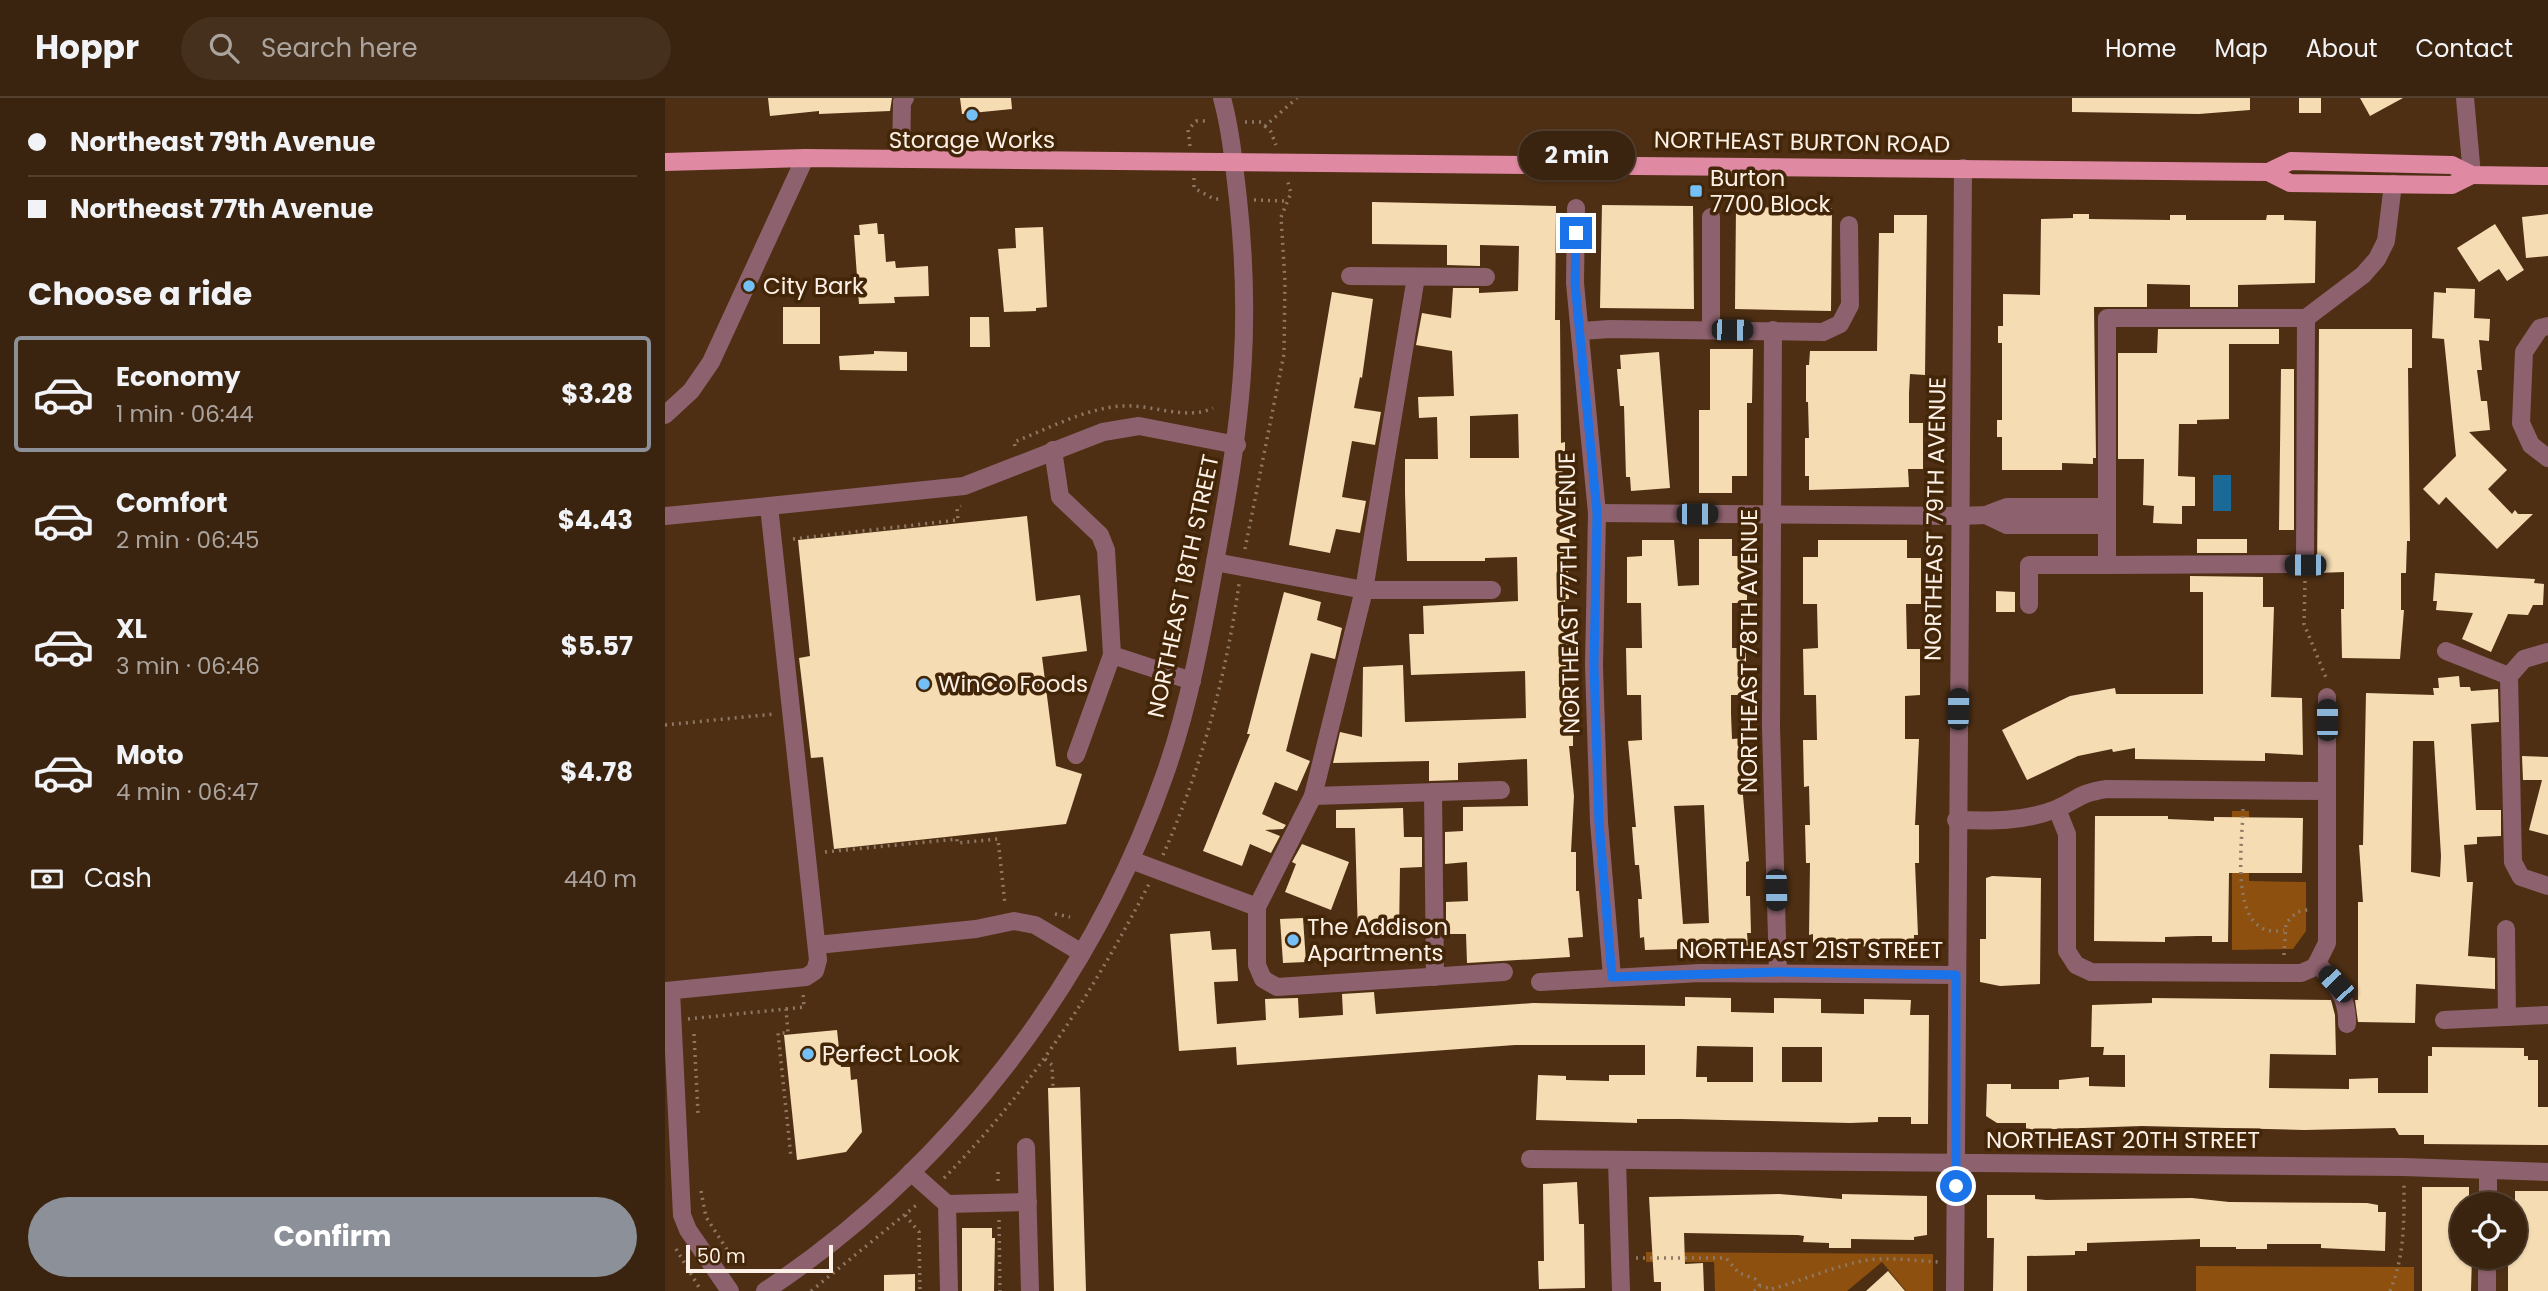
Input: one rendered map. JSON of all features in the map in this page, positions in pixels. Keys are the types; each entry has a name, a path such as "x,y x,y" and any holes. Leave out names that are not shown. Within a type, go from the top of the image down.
{"main road":[{"name":"NORTHEAST BURTON ROAD","path":"665,162 805,158 1963,168 2268,172 2290,183 2452,185 2472,175"},
{"name":"NORTHEAST BURTON ROAD","path":"2268,172 2291,161 2452,165 2472,175 2548,176"}],"street":[{"path":"901,159 902,102 905,98"},
{"path":"1222,98 1234,163"},
{"path":"2465,98 2472,175"},
{"path":"665,415 691,391 711,362 805,158"},
{"name":"NORTHEAST 18TH STREET","path":"765,1291 862,1218 947,1135 1019,1049 1082,953 1131,860 1166,773 1192,681 1237,445 1247,328 1244,250 1234,163"},
{"name":"NORTHEAST 79TH AVENUE","path":"1955,1291 1956,820 1963,168"},
{"path":"2108,565 2107,318 2306,318 2363,275 2377,259 2386,241 2393,184"},
{"name":"NORTHEAST 77TH AVENUE","path":"1576,208 1575,283 1597,513 1594,666 1598,783 1612,977"},
{"path":"1711,217 1711,329"},
{"path":"1581,331 1711,329 1823,332 1840,324 1850,305 1849,225"},
{"path":"1350,276 1486,277"},
{"path":"1416,276 1364,590 1313,796 1257,907 1257,965 1259,973 1270,984 1277,986 1504,972"},
{"path":"2029,605 2029,565 2305,565 2306,318"},
{"path":"2548,326 2540,328 2524,352 2521,423 2531,445 2548,458"},
{"name":"NORTHEAST 78TH AVENUE","path":"1773,330 1772,727 1778,972"},
{"path":"665,516 964,486 1017,463 1103,432 1139,426 1237,445"},
{"path":"1053,450 1060,498 1100,535 1106,550 1112,655 1076,755"},
{"path":"730,1291 688,1230 682,1214 672,1021 668,991 806,976 817,966 817,945 769,506"},
{"path":"1597,513 1960,516 1986,515 2007,507 2107,516"},
{"path":"1215,562 1364,590 1492,590"},
{"path":"2446,651 2509,676"},
{"path":"2548,652 2524,659 2509,676 2513,862 2521,877 2548,887"},
{"path":"1112,655 1192,681"},
{"path":"2057,809 2067,834 2067,951 2076,965 2091,972 2301,973 2316,965 2327,943 2327,697"},
{"path":"1956,820 2000,821 2057,809 2084,792 2106,789 2327,791"},
{"path":"1313,796 1501,790"},
{"path":"1433,792 1435,977"},
{"path":"1131,860 1257,907"},
{"path":"817,945 976,929 1014,921 1035,925 1082,953"},
{"path":"2506,929 2507,1017"},
{"path":"2316,965 2336,984 2348,1003 2347,1024"},
{"name":"NORTHEAST 21ST STREET","path":"1540,982 1778,972 1956,975"},
{"path":"2444,1020 2548,1015"},
{"path":"1026,1147 1030,1291"},
{"name":"NORTHEAST 20TH STREET","path":"1529,1159 2403,1167 2548,1172"},
{"path":"1617,1160 1621,1291"},
{"path":"911,1172 947,1205 1028,1202"},
{"path":"2488,1172 2488,1192"},
{"path":"947,1205 949,1291"},
{"path":"2487,1269 2487,1291"}],"path":[{"path":"1228,122 1261,122 1265,126 1297,98"},
{"path":"811,1291 931,1191 1006,1110 1045,1059 1105,969 1157,870 1177,824 1210,724 1233,632 1241,567 1284,354 1285,281 1281,216 1291,193 1282,163"},
{"path":"1017,463 1014,442 1101,410 1140,406 1196,414 1213,408"},
{"path":"794,551 793,538 958,520 957,508 968,503"},
{"path":"2305,565 2304,624 2328,682 2327,697"},
{"path":"2244,790 2240,890 2244,905 2260,926 2275,932 2284,930"},
{"path":"824,863 823,853 957,839 957,843 998,839 1003,902 1005,905 1013,904"},
{"path":"2284,973 2284,930 2297,912 2327,908"},
{"path":"1046,911 1070,917"},
{"path":"672,1021 804,1007 802,989 811,989"},
{"path":"786,1009 788,1033 778,1034 791,1157"},
{"path":"694,1032 698,1123"},
{"path":"1045,1059 1052,1065 1053,1088"},
{"path":"2390,1291 2400,1267 2404,1238 2403,1167"},
{"path":"998,1172 1000,1291"},
{"path":"701,1184 706,1217 738,1266"},
{"path":"905,1215 919,1233 920,1291"},
{"path":"675,1247 700,1289"},
{"path":"1620,1258 1726,1258 1739,1273 1772,1290 1805,1280 1828,1269 1864,1261 1955,1262"},
{"path":"1754,1291 1760,1286"}],"shaded area":[{"path":"2232,811 2249,811 2249,881 2306,882 2306,931 2293,949 2232,950"},
{"path":"1646,1252 1933,1254 1933,1291 1906,1291 1882,1262 1847,1291 1715,1291 1714,1262 1646,1262"},
{"path":"2196,1266 2414,1267 2414,1291 2196,1291"}],"water":[{"path":"2213,475 2231,475 2231,511 2213,511"}],"building":[{"path":"768,98 892,98 890,111 819,114 819,111 770,116"},
{"path":"960,98 1011,98 1012,109 962,114"},
{"path":"2072,98 2250,98 2250,110 2199,114 2072,112"},
{"path":"2299,98 2321,98 2321,113 2299,113"},
{"path":"2360,98 2403,98 2370,116"},
{"path":"1372,202 1556,206 1555,320 1560,320 1561,443 1565,442 1565,458 1562,458 1563,493 1567,493 1571,570 1568,570 1569,599 1565,599 1570,674 1567,674 1568,709 1572,709 1573,724 1573,746 1569,746 1574,796 1571,852 1576,852 1576,891 1579,891 1583,937 1568,938 1570,957 1467,963 1466,934 1446,934 1446,902 1468,901 1467,862 1445,864 1445,832 1463,831 1463,807 1528,806 1527,759 1458,763 1458,780 1429,781 1429,761 1333,763 1340,732 1362,737 1363,667 1403,665 1405,722 1526,718 1525,671 1411,675 1409,634 1424,634 1423,606 1518,601 1517,557 1485,558 1485,561 1407,561 1405,493 1405,459 1438,459 1437,417 1419,418 1418,397 1454,396 1452,351 1416,345 1422,313 1451,318 1453,288 1479,288 1479,293 1518,291 1519,246 1480,245 1480,266 1447,265 1447,245 1372,244","holes":["1518,414 1519,458 1470,458 1470,416"]},
{"path":"1602,205 1693,206 1694,309 1600,308"},
{"path":"1736,207 1832,208 1831,311 1735,309"},
{"path":"2073,214 2089,214 2089,219 2170,220 2170,215 2186,215 2186,220 2266,220 2267,215 2284,215 2284,220 2316,221 2315,283 2238,285 2238,307 2190,307 2190,285 2147,284 2147,307 2094,307 2096,458 2093,458 2093,464 2062,463 2062,470 2002,470 2002,437 1997,437 1997,420 2002,420 2002,343 1998,343 1998,326 2003,326 2003,294 2040,295 2041,219 2073,218"},
{"path":"2548,214 2548,256 2526,258 2522,217"},
{"path":"1894,215 1927,215 1925,375 1910,374 1909,393 1909,423 1923,423 1923,469 1908,469 1909,487 1809,490 1809,476 1805,476 1805,438 1809,438 1806,365 1809,365 1810,351 1877,351 1879,233 1894,233"},
{"path":"877,223 878,234 884,234 886,262 895,261 896,268 928,266 929,296 894,297 895,303 859,304 854,235 860,235 859,225"},
{"path":"2495,224 2524,270 2507,281 2499,269 2479,282 2457,248"},
{"path":"1043,227 1047,307 1036,308 1036,311 1004,312 998,249 1016,248 1015,228"},
{"path":"2446,288 2475,289 2474,318 2490,319 2489,341 2479,340 2482,370 2477,370 2481,401 2487,401 2490,430 2469,432 2507,470 2488,489 2512,514 2515,510 2518,514 2533,514 2497,549 2446,497 2439,505 2423,489 2456,456 2444,339 2432,338 2434,292 2446,293"},
{"path":"1332,292 1373,299 1362,378 1360,377 1354,408 1381,412 1375,445 1352,441 1342,497 1366,501 1360,533 1336,529 1330,553 1289,545"},
{"path":"783,307 820,307 820,344 783,344"},
{"path":"970,317 989,317 990,347 970,347"},
{"path":"2158,329 2279,329 2279,344 2229,344 2229,419 2197,420 2197,424 2179,424 2178,476 2195,477 2195,506 2182,506 2182,524 2153,523 2154,506 2143,505 2144,459 2118,459 2118,353 2157,353"},
{"path":"2319,329 2412,329 2412,368 2408,368 2410,541 2407,541 2406,573 2401,573 2401,610 2404,610 2400,659 2342,658 2341,609 2344,609 2344,572 2317,573"},
{"path":"1710,349 1753,349 1752,403 1747,403 1747,476 1732,476 1732,493 1699,493 1699,410 1710,410"},
{"path":"874,351 907,352 907,371 840,370 839,356 874,354"},
{"path":"1659,352 1670,488 1631,491 1630,477 1626,477 1624,406 1620,406 1617,369 1621,369 1620,355"},
{"path":"2281,369 2294,369 2294,530 2279,530"},
{"name":"WinCo Foods","path":"1027,516 1036,601 1080,595 1087,651 1042,657 1056,766 1082,774 1066,824 834,849 823,757 811,758 799,658 810,656 798,540"},
{"path":"1699,539 1732,539 1732,556 1747,556 1747,603 1732,603 1732,648 1746,648 1746,695 1731,695 1731,714 1732,739 1745,738 1747,785 1742,785 1749,861 1746,862 1746,896 1750,896 1751,933 1747,933 1748,947 1645,950 1644,937 1640,938 1638,899 1642,899 1639,865 1635,865 1632,827 1636,827 1628,741 1642,740 1641,695 1627,695 1626,648 1642,648 1641,603 1627,603 1627,557 1642,556 1642,540 1674,540 1678,586 1699,585","holes":["1704,805 1709,923 1683,924 1674,806"]},
{"path":"2197,539 2247,539 2247,553 2197,553"},
{"path":"1818,540 1907,540 1907,558 1921,558 1921,604 1906,604 1907,649 1920,649 1920,695 1905,696 1905,739 1919,739 1915,825 1919,825 1919,863 1915,863 1918,935 1914,935 1914,949 1875,946 1813,948 1813,934 1809,935 1810,863 1806,863 1805,825 1810,825 1809,786 1804,787 1803,740 1817,740 1816,695 1804,695 1803,649 1818,648 1817,604 1803,604 1803,557 1818,557"},
{"path":"2435,573 2535,579 2534,583 2544,584 2543,605 2533,605 2528,615 2508,614 2491,652 2462,639 2473,613 2436,610 2437,601 2433,601"},
{"path":"2190,576 2263,577 2263,607 2274,607 2271,697 2302,698 2303,755 2265,753 2265,761 2135,759 2135,748 2113,752 2112,749 2078,756 2027,780 2002,730 2027,717 2070,696 2115,688 2116,694 2203,694 2203,592 2190,592"},
{"path":"1996,591 2015,592 2015,612 1996,612"},
{"path":"1284,592 1321,602 1317,620 1342,628 1335,659 1311,653 1286,751 1310,761 1297,791 1275,782 1262,814 1286,825 1283,829 1265,830 1280,836 1271,853 1250,844 1242,866 1203,851 1250,734 1247,734"},
{"path":"2459,676 2460,687 2470,687 2471,691 2498,689 2499,722 2471,724 2476,810 2501,810 2501,836 2477,837 2477,844 2464,845 2467,882 2473,882 2468,956 2495,958 2495,989 2416,984 2415,1023 2358,1022 2355,1000 2358,1000 2358,902 2363,902 2359,845 2363,845 2366,693 2434,695 2433,688 2439,688 2438,678","holes":["2413,741 2434,741 2441,856 2440,877 2411,872"]},
{"path":"2522,756 2548,757 2548,835 2529,830 2542,780 2523,780"},
{"path":"1403,808 1404,837 1422,837 1422,867 1400,868 1399,934 1358,935 1355,828 1336,828 1336,810"},
{"path":"2095,816 2168,816 2168,819 2214,821 2214,817 2303,818 2302,873 2229,873 2228,942 2212,942 2212,936 2165,937 2165,942 2094,941"},
{"path":"1302,844 1349,862 1331,910 1285,892 1296,864 1292,862"},
{"path":"1986,878 2041,878 2040,984 2000,986 1980,982 1980,939 1986,939"},
{"name":"The Addison Apartments","path":"1303,918 1306,962 1283,963 1280,919"},
{"path":"1210,931 1212,950 1236,949 1238,981 1214,982 1217,1024 1266,1020 1265,999 1298,998 1299,1018 1343,1015 1342,994 1374,992 1376,1014 1533,1003 1685,1006 1685,997 1731,998 1731,1012 1774,1013 1774,998 1821,999 1821,1013 1864,1014 1864,999 1911,1000 1910,1015 1929,1015 1928,1124 1911,1124 1911,1117 1878,1117 1878,1122 1850,1123 1680,1119 1637,1119 1637,1123 1536,1120 1538,1075 1566,1076 1566,1080 1609,1081 1609,1075 1645,1075 1645,1045 1515,1045 1237,1065 1236,1047 1179,1051 1170,934","holes":["1697,1046 1753,1047 1753,1082 1707,1082 1707,1077 1696,1077","1782,1047 1822,1047 1822,1082 1782,1082"]},
{"path":"2152,998 2331,1000 2335,1015 2336,1055 2270,1054 2269,1088 2349,1089 2349,1079 2378,1078 2378,1093 2428,1093 2428,1056 2432,1056 2432,1047 2524,1048 2524,1056 2528,1056 2528,1060 2538,1060 2538,1107 2548,1107 2548,1145 2424,1144 2424,1135 2399,1135 2395,1128 2304,1130 2142,1126 2026,1130 2026,1123 1997,1123 1986,1116 1987,1084 2011,1084 2011,1089 2059,1089 2059,1080 2089,1077 2089,1086 2125,1087 2125,1055 2103,1055 2104,1047 2091,1047 2092,1005 2152,1003"},
{"path":"837,1030 841,1067 850,1067 851,1080 857,1079 862,1132 846,1152 797,1160 784,1035"},
{"path":"1080,1087 1086,1291 1054,1291 1048,1088"},
{"path":"1577,1182 1579,1224 1584,1224 1585,1288 1539,1289 1538,1261 1544,1261 1543,1184"},
{"path":"2422,1187 2469,1187 2469,1192 2450,1192 2450,1269 2472,1269 2471,1291 2422,1291"},
{"path":"2548,1191 2548,1291 2508,1291 2508,1269 2527,1269 2527,1192 2515,1192"},
{"path":"1779,1194 1842,1199 1842,1194 1927,1196 1927,1235 1914,1237 1914,1240 1851,1239 1851,1248 1829,1248 1829,1243 1803,1242 1804,1236 1798,1235 1684,1233 1685,1264 1703,1263 1704,1291 1661,1291 1661,1282 1654,1282 1649,1197"},
{"path":"1987,1195 2035,1195 2035,1199 2046,1200 2192,1198 2229,1202 2367,1203 2378,1205 2378,1212 2386,1212 2385,1251 2321,1248 2321,1244 2267,1244 2267,1249 2200,1247 2200,1239 2087,1243 2087,1251 2075,1251 2075,1255 2027,1256 2027,1291 1993,1291 1994,1238 1987,1238"},
{"path":"962,1228 992,1228 992,1238 995,1238 994,1291 962,1291"},
{"path":"1888,1271 1905,1291 1866,1291"},
{"path":"915,1274 915,1291 884,1291 884,1275"}],"place":[{"name":"Storage Works","path":"972,115"},
{"name":"Burton 7700 Block","path":"1696,191"},
{"name":"City Bark","path":"749,286"},
{"name":"WinCo Foods","path":"924,684"},
{"name":"The Addison Apartments","path":"1293,940"},
{"name":"Perfect Look","path":"808,1054"}],"route":[{"path":"1576,233 1575,283 1597,513 1594,666 1599,822 1612,977 1700,972 1956,975 1956,1186"}]}
